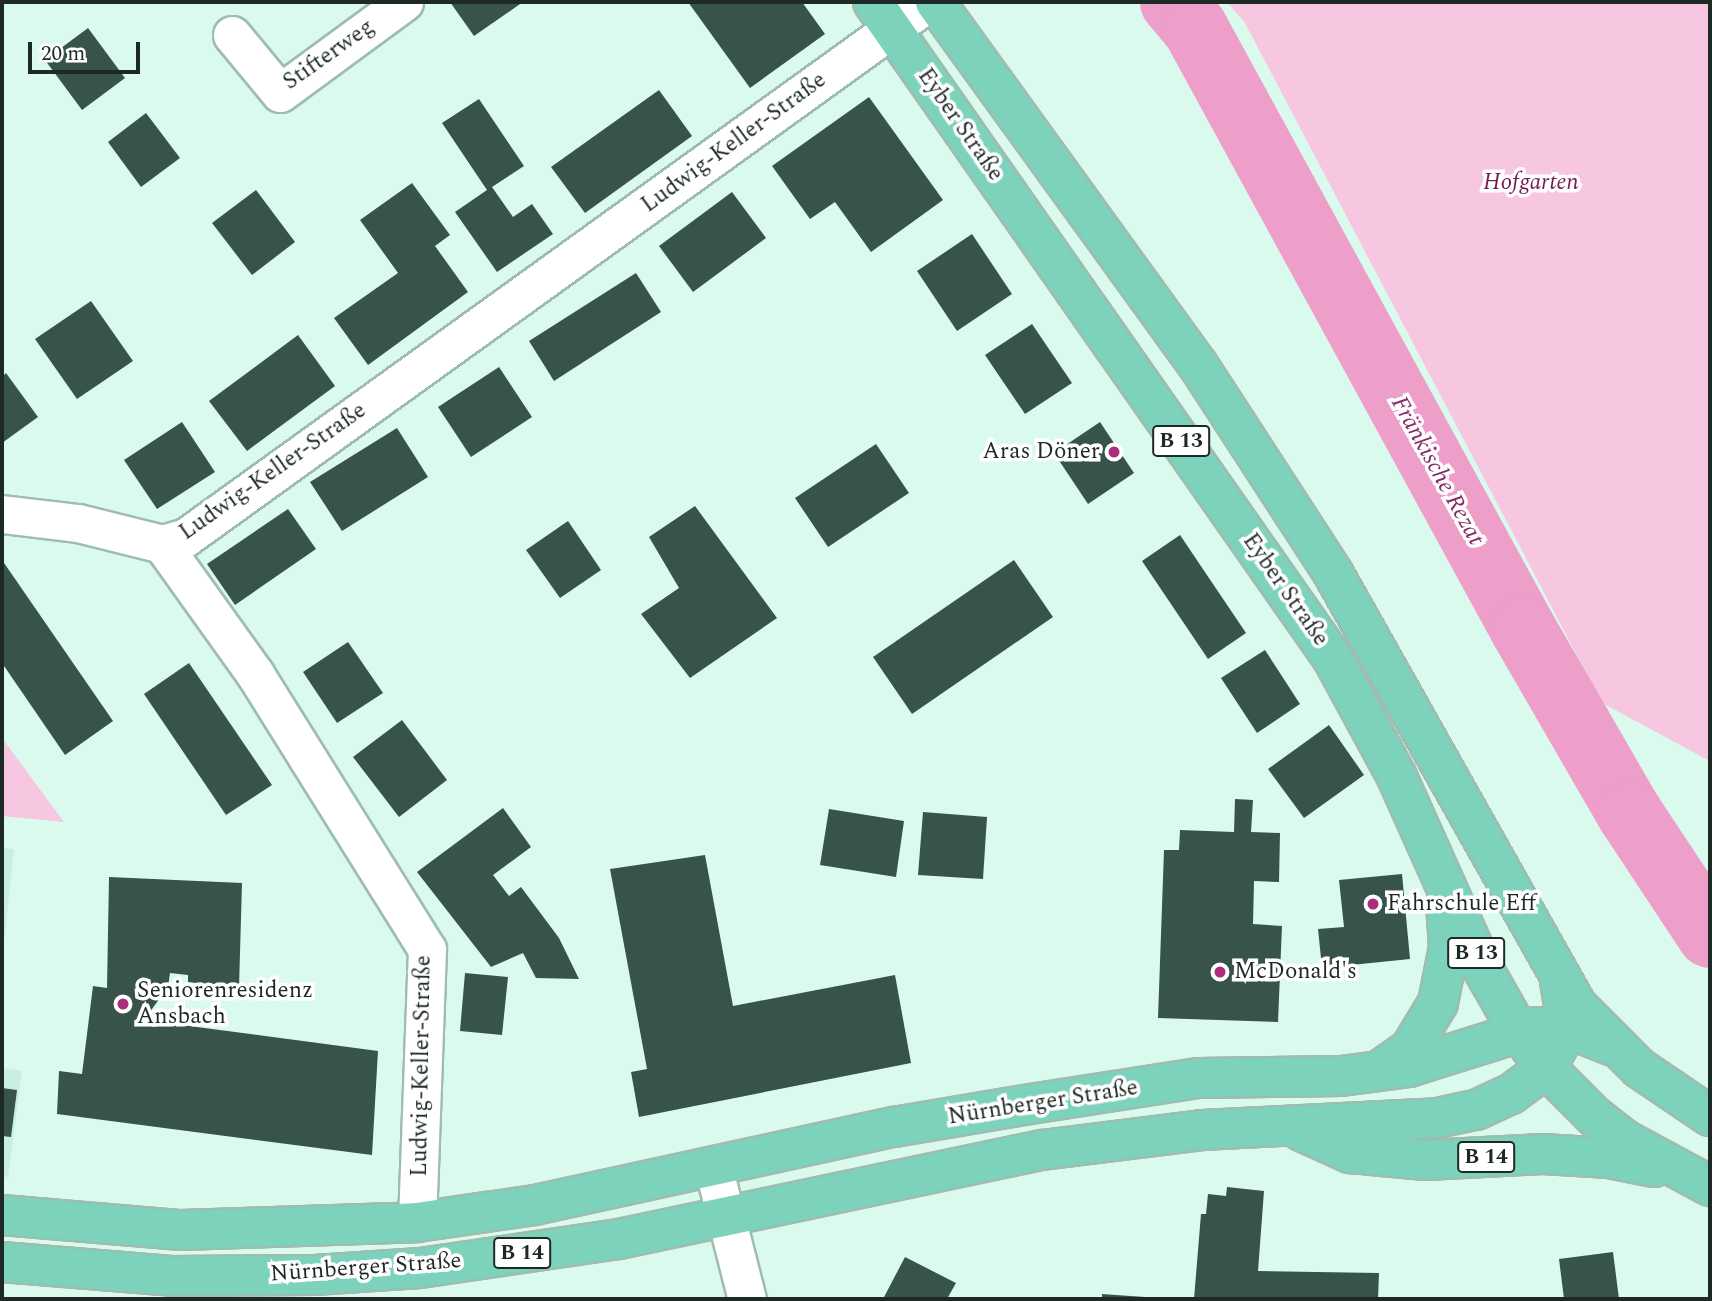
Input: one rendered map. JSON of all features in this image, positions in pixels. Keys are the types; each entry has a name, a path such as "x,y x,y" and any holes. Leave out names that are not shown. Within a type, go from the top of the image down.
{"main road":[{"name":"Eyber Straße","path":"935,2 1198,365 1333,573 1560,981"},
{"name":"Eyber Straße","path":"882,15 1333,659 1397,777 1482,969 1519,1032 1546,1068 1594,1116 1695,1180"},
{"name":"B 13","path":"1376,1072 1410,1049 1438,1003 1449,947 1440,871"},
{"path":"1560,981 1568,1028"},
{"name":"B 13","path":"1560,981 1613,1046 1710,1116"},
{"name":"Nürnberger Straße","path":"2,1215 181,1230 417,1223 535,1205 894,1127 1198,1078 1376,1072 1437,1060 1536,1027 1568,1028 1613,1046"},
{"name":"Nürnberger Straße","path":"2,1262 171,1276 315,1275 420,1268 619,1239 1042,1150 1202,1130 1295,1129 1437,1118 1476,1110 1511,1094 1546,1068 1568,1028"},
{"name":"Nürnberger Straße","path":"1295,1129 1350,1153 1371,1156 1426,1160 1543,1154 1609,1158 1695,1180"}],"street":[{"name":"Stifterweg","path":"232,35 280,93 404,2"},
{"name":"Ludwig-Keller-Straße","path":"417,1223 427,949 256,674 162,544 186,537 882,15 929,2"},
{"path":"2,514 78,523 162,544"},
{"path":"713,1166 747,1299"}],"shaded area":[{"path":"2,848 14,849 2,960"},
{"path":"2,1068 22,1071 8,1177 2,1176"}],"green space":[{"name":"Hofgarten","path":"1227,2 1710,2 1710,761 1602,703 1245,23"},
{"path":"2,738 64,822 2,816"}],"building":[{"path":"450,2 523,2 474,36"},
{"path":"688,2 802,2 825,34 750,88"},
{"path":"88,28 125,78 82,110 45,60"},
{"path":"659,90 692,136 585,213 551,167"},
{"path":"869,97 943,200 871,252 835,202 810,219 772,166"},
{"path":"479,99 524,166 492,187 513,217 532,204 553,234 497,272 455,212 487,190 442,123"},
{"path":"146,113 180,158 141,187 108,142"},
{"path":"412,183 450,235 435,246 468,292 368,365 334,318 398,273 360,220"},
{"path":"256,190 295,242 252,275 212,223"},
{"path":"732,192 766,238 693,292 659,246"},
{"path":"972,234 1012,294 957,331 917,271"},
{"path":"636,273 661,312 554,381 529,341"},
{"path":"91,301 133,361 77,399 35,339"},
{"path":"1032,324 1072,383 1025,414 985,355"},
{"path":"298,335 335,386 247,451 209,401"},
{"path":"499,367 532,417 471,457 438,407"},
{"path":"6,373 38,417 2,443 2,377"},
{"path":"182,422 215,472 157,509 124,460"},
{"path":"1100,422 1134,473 1088,504 1054,453"},
{"path":"397,428 428,477 342,531 310,482"},
{"path":"876,444 909,493 828,547 795,498"},
{"path":"695,506 777,618 690,678 641,614 679,588 649,537"},
{"path":"288,509 316,549 235,605 207,564"},
{"path":"568,521 601,570 560,598 526,550"},
{"path":"1180,535 1246,633 1208,659 1142,561"},
{"path":"2,560 113,721 65,755 2,663"},
{"path":"1014,560 1053,617 912,714 873,657"},
{"path":"348,642 383,693 337,723 303,672"},
{"path":"1265,650 1300,704 1257,733 1221,678"},
{"path":"189,663 272,785 226,815 144,694"},
{"path":"402,720 447,780 399,817 353,757"},
{"path":"1329,725 1364,775 1304,818 1268,769"},
{"name":"McDonald's","path":"1235,799 1253,800 1251,832 1280,833 1279,882 1254,881 1253,924 1282,926 1278,1022 1158,1018 1164,850 1179,850 1180,830 1234,832"},
{"path":"503,808 531,847 493,875 509,896 521,887 559,938 579,979 536,978 523,953 491,967 417,872"},
{"path":"829,809 904,821 896,877 820,865"},
{"path":"923,812 987,817 983,879 918,875"},
{"path":"705,855 733,1006 895,975 911,1063 639,1117 631,1072 647,1069 610,869"},
{"name":"Fahrschule Eff","path":"1402,874 1410,959 1322,968 1318,929 1344,927 1339,880"},
{"name":"Seniorenresidenz Ansbach","path":"109,877 242,883 239,988 188,982 188,975 170,973 168,987 144,1020 378,1051 372,1155 57,1114 59,1071 82,1074 93,986 107,988"},
{"path":"465,973 508,977 502,1035 460,1031"},
{"path":"2,1088 17,1090 11,1137 2,1136"},
{"path":"1227,1187 1264,1191 1258,1271 1379,1273 1378,1299 1194,1299 1201,1214 1206,1214 1208,1194 1226,1196"},
{"path":"1613,1252 1619,1299 1564,1299 1559,1259"},
{"path":"905,1257 956,1283 947,1299 883,1299"},
{"path":"1102,1294 1145,1297 1145,1299 1102,1299"}],"waterway":[{"name":"Fränkische Rezat","path":"1173,2 1195,28 1523,629 1630,814 1710,935"}],"place":[{"name":"Aras Döner","path":"1114,452"},
{"name":"Fahrschule Eff","path":"1373,904"},
{"name":"McDonald's","path":"1220,972"},
{"name":"Seniorenresidenz Ansbach","path":"123,1004"}]}
